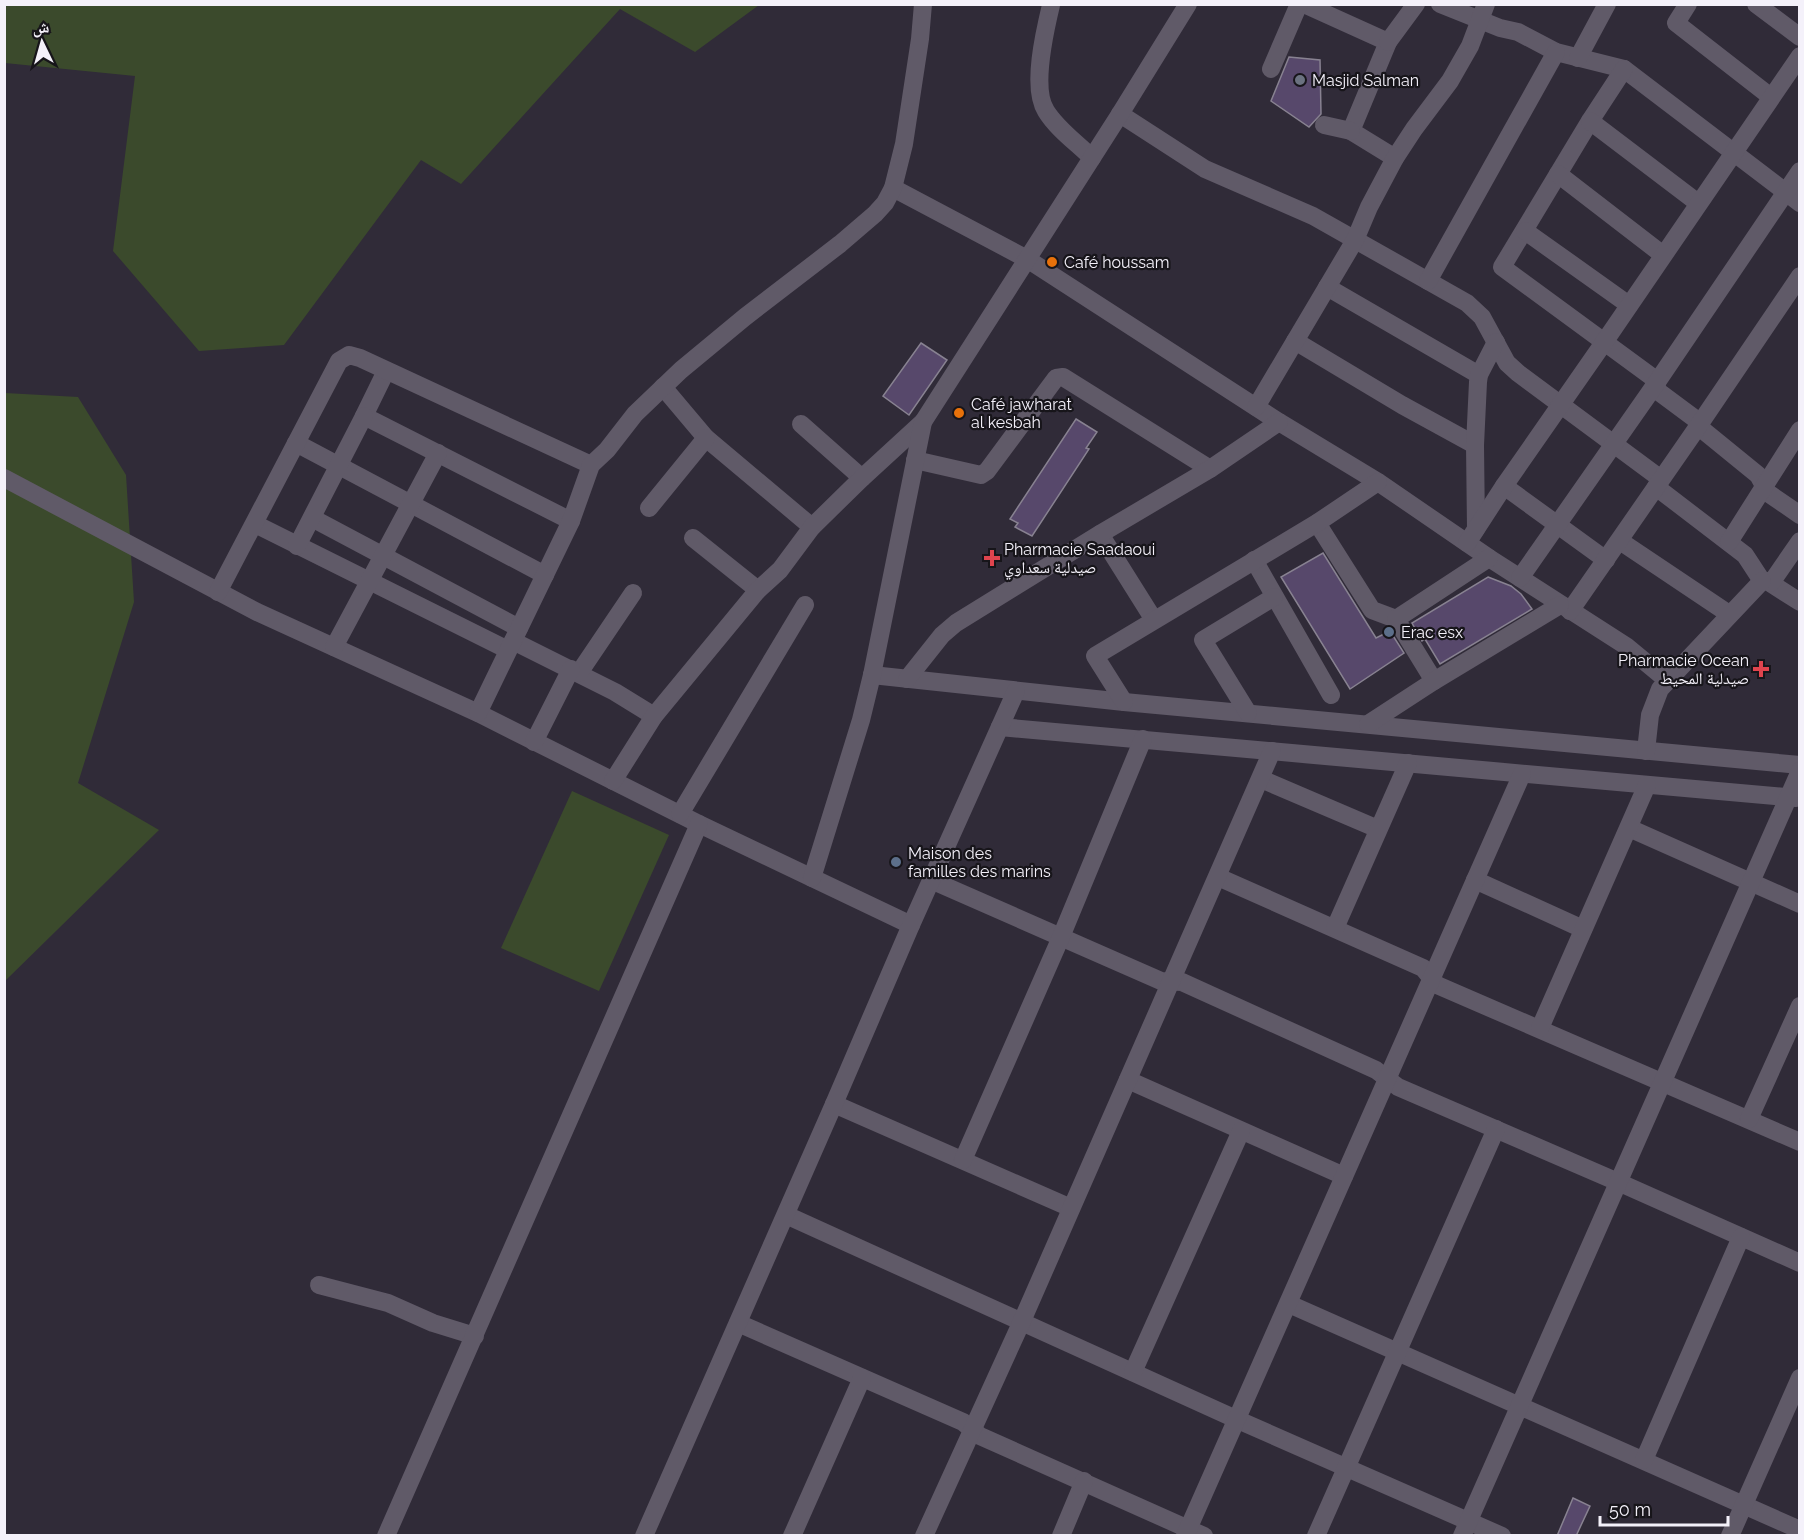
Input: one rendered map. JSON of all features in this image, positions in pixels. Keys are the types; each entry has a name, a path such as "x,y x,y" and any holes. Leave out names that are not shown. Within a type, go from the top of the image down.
{"street":[{"path":"478,713 571,521 591,465 607,450 635,414 663,387 745,317 867,222 885,203 893,188 906,133 920,39 922,4"},
{"path":"612,781 654,716 758,590 780,570 812,527 923,422 1188,4"},
{"path":"1271,69 1299,4"},
{"path":"1304,4 1388,42"},
{"path":"1351,131 1388,42 1416,4"},
{"path":"1440,4 1484,13 1500,28 1518,32 1557,52 1624,69 1792,198"},
{"path":"1578,57 1607,4"},
{"path":"1688,4 1676,23 1771,97"},
{"path":"1756,4 1800,37"},
{"path":"1051,5 1040,60 1040,89 1044,109 1054,123 1092,158"},
{"path":"1256,407 1355,240 1369,207 1395,159 1450,81 1470,46 1484,13"},
{"path":"1428,281 1557,52"},
{"path":"1472,536 1503,486 1800,56"},
{"path":"1624,69 1502,267 1652,377 1659,392 1694,418 1704,431 1758,475 1768,494 1800,515"},
{"path":"1120,114 1205,169 1313,216 1467,303 1482,317 1507,363 1518,373 1614,444 1749,560 1766,582 1800,602"},
{"path":"1590,121 1698,203"},
{"path":"1324,124 1351,131 1395,159"},
{"path":"1520,578 1792,198 1800,171"},
{"path":"1558,174 1663,255"},
{"path":"893,188 1027,258 1279,422 1378,483 1472,536 1489,558 1626,646 1668,680"},
{"path":"1525,231 1629,305"},
{"path":"1368,724 1434,681 1565,608 1620,541 1800,276"},
{"path":"1327,287 1479,375"},
{"path":"1296,341 1402,405 1475,445"},
{"path":"1472,536 1479,375 1496,342"},
{"path":"218,592 339,361 349,355 591,465"},
{"path":"297,546 386,371"},
{"path":"915,460 981,475 987,471 1056,378 1063,377 1210,469"},
{"path":"663,387 706,438 812,527"},
{"path":"364,416 571,521"},
{"path":"812,878 872,675 923,422"},
{"path":"907,679 942,635 956,623 1210,469 1279,422"},
{"path":"801,423 862,478"},
{"path":"1729,542 1800,430"},
{"path":"649,508 706,438"},
{"path":"296,443 544,574"},
{"path":"334,647 438,453"},
{"path":"4,478 218,592 478,713 699,824 911,926"},
{"path":"1124,702 1095,656 1317,523 1378,483"},
{"path":"1503,486 1606,560"},
{"path":"312,518 384,556 513,639 615,692 654,716"},
{"path":"1317,523 1372,610 1396,619 1434,681"},
{"path":"255,524 370,582 513,639"},
{"path":"1100,534 1154,620"},
{"path":"693,538 758,590"},
{"path":"1620,541 1729,614"},
{"path":"1646,750 1650,715 1660,688 1729,614 1766,582 1800,541"},
{"path":"1396,619 1489,558"},
{"path":"1254,560 1331,695"},
{"path":"534,742 575,671 633,593"},
{"path":"1248,713 1203,640 1274,597"},
{"path":"680,814 805,605"},
{"path":"872,675 1124,702 1800,765"},
{"path":"648,1534 931,880 1016,691"},
{"path":"1000,727 1793,797"},
{"path":"963,1160 1061,937 1143,739"},
{"path":"924,1536 1022,1321 1272,751"},
{"path":"1335,928 1408,763"},
{"path":"1465,1528 1750,882 1793,797 1800,771"},
{"path":"738,1323 963,1422 980,1436 1084,1481 1193,1533 1238,1420 1522,774"},
{"path":"1261,779 1378,829"},
{"path":"1540,1028 1647,785"},
{"path":"386,1536 699,824"},
{"path":"1629,828 1800,904"},
{"path":"1218,877 1423,968 1437,985 1800,1142"},
{"path":"931,880 1161,981 1182,982 1376,1070 1398,1087 1800,1263"},
{"path":"1475,880 1583,929"},
{"path":"1749,1119 1797,1017"},
{"path":"1128,1080 1344,1176"},
{"path":"834,1104 1071,1208"},
{"path":"1316,1536 1496,1129"},
{"path":"1133,1372 1241,1131"},
{"path":"786,1215 1347,1468 1465,1528 1502,1536"},
{"path":"1644,1460 1741,1237"},
{"path":"319,1285 388,1302 433,1323 475,1336"},
{"path":"1289,1304 1800,1530"},
{"path":"792,1536 862,1378"},
{"path":"1730,1536 1800,1378"},
{"path":"1061,1536 1084,1481"}],"green space":[{"path":"4,5 759,5 695,52 620,9 461,184 421,160 284,345 199,351 113,251 135,76 5,63"},
{"path":"5,393 78,397 126,475 134,602 78,783 159,830 5,981"},
{"path":"572,791 669,835 599,991 501,948"}],"building":[{"name":"Masjid Salman","path":"1289,57 1320,60 1321,114 1309,127 1271,101"},
{"path":"921,343 947,360 909,415 883,396"},
{"path":"1076,419 1097,432 1086,448 1089,449 1032,536 1015,527 1018,523 1010,519"},
{"path":"1323,553 1376,638 1390,631 1404,653 1350,689 1281,577"},
{"path":"1488,577 1511,586 1521,594 1532,609 1440,664 1425,639 1422,641 1412,623"},
{"path":"1573,1498 1590,1506 1576,1536 1557,1536"}],"place":[{"name":"Masjid Salman","path":"1300,80"},
{"name":"Café houssam","path":"1052,262"},
{"name":"Café jawharat al kesbah","path":"959,413"},
{"name":"Pharmacie Saadaoui صيدلية سعداوي","path":"992,558"},
{"name":"Erac esx","path":"1389,632"},
{"name":"Pharmacie Ocean صيدلية المحيط","path":"1761,669"},
{"name":"Maison des familles des marins","path":"896,862"}]}
